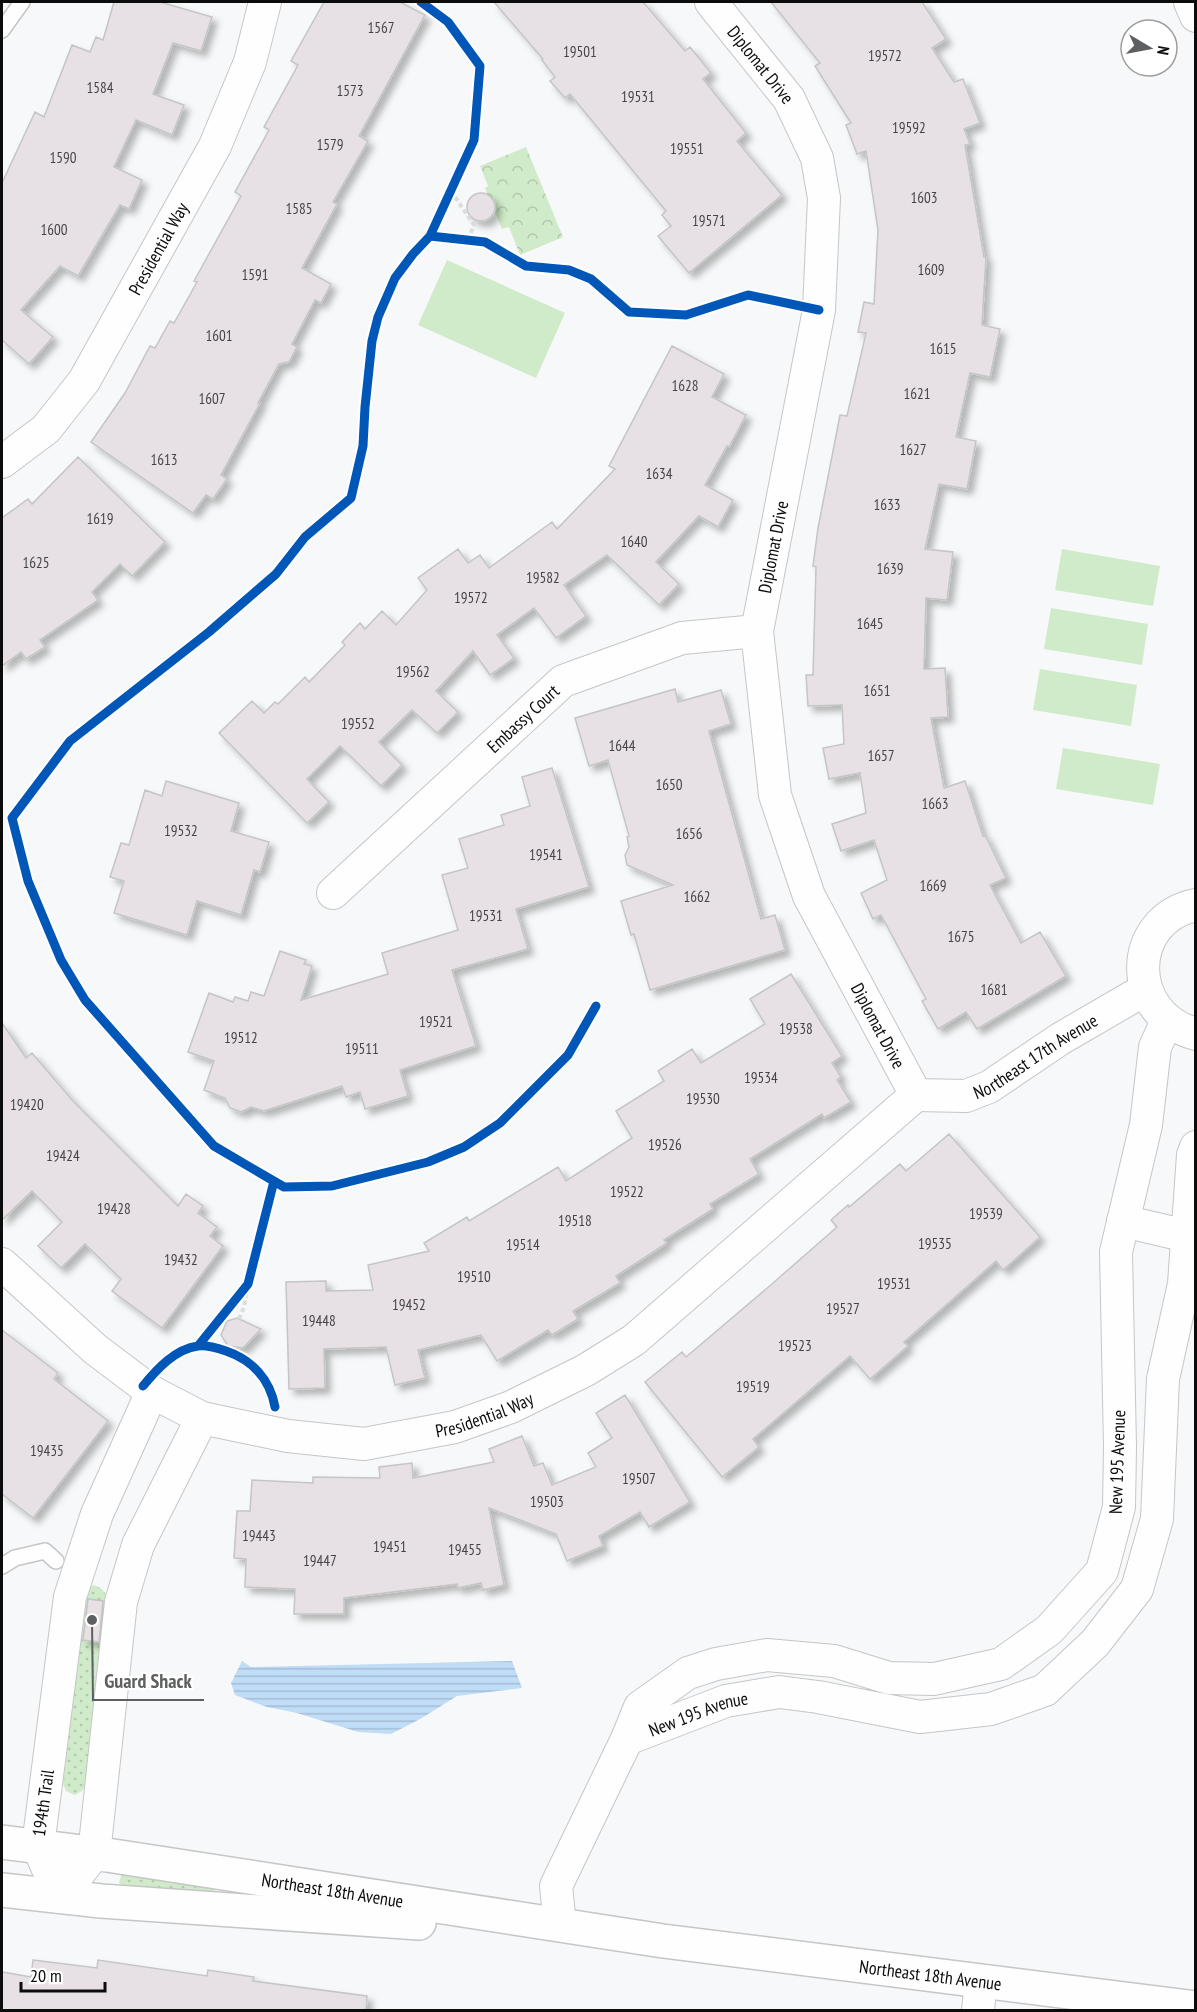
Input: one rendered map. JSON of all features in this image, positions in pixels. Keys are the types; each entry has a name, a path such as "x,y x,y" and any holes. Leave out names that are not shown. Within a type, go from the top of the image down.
{"street":[{"name":"Presidential Way","path":"2,462 46,429 84,381 215,146 250,62 265,2"},
{"name":"Diplomat Drive","path":"711,2 789,99 817,158 824,198 819,310 757,631 775,795 809,896 916,1095"},
{"path":"1190,2 1196,16"},
{"name":"Embassy Court","path":"333,893 563,681 682,638 757,631"},
{"path":"1196,905 1185,907 1166,918 1152,934 1144,955 1143,977 1149,999 1162,1017 1180,1030 1196,1034"},
{"name":"Northeast 17th Avenue","path":"916,1095 966,1096 989,1087 1060,1039 1146,989"},
{"name":"New 195 Avenue","path":"560,1925 556,1886 627,1739 640,1707 688,1672 716,1664 767,1655 834,1661 889,1678 934,1679 1001,1664 1049,1630 1102,1571 1119,1507 1116,1252 1146,1125 1155,1047 1167,1021"},
{"name":"Presidential Way","path":"2,1264 95,1349 152,1392 202,1418 288,1436 364,1444 455,1426 511,1407 586,1370 634,1340 916,1095"},
{"name":"New 195 Avenue","path":"627,1739 726,1701 779,1692 818,1697 920,1717 991,1709 1045,1690 1095,1643 1137,1589 1157,1518 1163,1379 1184,1284 1193,1155 1196,1147"},
{"path":"1123,1221 1187,1236"},
{"name":"194th Trail","path":"60,1897 38,1846 70,1597 70,1558 97,1514 152,1392"},
{"path":"60,1897 94,1854 121,1602 131,1567 138,1545 202,1418"},
{"path":"70,1558 131,1567"},
{"name":"Northeast 18th Avenue","path":"2,1842 663,1941 980,1997 1196,2008"},
{"name":"Northeast 18th Avenue","path":"2,1890 101,1902 228,1909 663,1941"}],"lane":[{"path":"2,30 22,2"},
{"path":"2,1566 15,1558 45,1551 70,1558"}],"path":[{"path":"455,181 448,196 475,223 468,240"},
{"path":"239,1319 244,1307 250,1272"},
{"path":"233,1302 248,1284"}],"green space":[{"path":"526,147 563,237 520,255 509,227 502,229 485,188 488,186 480,166"},
{"path":"447,260 565,313 536,378 418,325"},
{"path":"1062,549 1160,566 1153,606 1055,590"},
{"path":"1051,608 1148,624 1142,665 1044,649"},
{"path":"1040,669 1137,685 1131,726 1033,710"},
{"path":"1063,748 1160,764 1153,805 1056,789"},
{"path":"94,1585 104,1591 107,1603 85,1787 75,1795 66,1791 63,1784 84,1598 88,1588"},
{"path":"124,1873 214,1884 215,1894 123,1886 119,1883"}],"water":[{"path":"242,1661 251,1667 512,1661 522,1688 457,1696 391,1734 358,1732 297,1713 267,1707 235,1695 231,1683"}],"building":[{"path":"114,2 160,2 212,17 201,51 173,43 153,94 184,105 172,135 136,120 114,167 142,180 129,209 120,205 78,276 60,266 21,310 53,337 29,364 2,340 2,183 35,112 44,117 72,45 90,52 96,37 103,40"},
{"path":"324,2 400,2 425,15 359,136 368,141 333,202 337,204 302,268 331,284 321,303 315,300 292,344 297,347 289,362 279,364 258,403 260,403 221,475 227,479 213,499 206,495 193,513 91,442 125,393 150,346 155,348 170,321 174,323 197,282 194,281 241,196 235,192 269,130 264,127 298,65 291,61"},
{"path":"494,2 643,2 685,51 690,47 711,73 703,79 746,133 737,141 782,195 689,273 658,236 671,226 662,215 666,211 570,94 565,98 550,81 555,77 543,59"},
{"path":"771,2 922,2 946,39 932,48 954,82 963,79 980,123 964,129 970,144 965,145 984,257 986,257 982,325 1000,329 990,377 970,373 956,437 976,441 967,489 939,484 925,549 953,552 947,600 926,598 924,669 945,668 948,717 931,718 944,788 965,781 983,836 985,835 1006,878 990,885 1021,943 1040,932 1066,976 977,1029 966,1012 938,1029 922,1001 926,999 881,915 873,919 861,893 887,880 874,840 841,851 832,824 866,813 860,773 829,779 823,748 844,744 842,705 808,706 806,675 813,675 816,567 813,566 818,528 840,415 847,416 866,333 858,332 864,302 874,304 878,230 866,151 857,154 846,125 851,123 815,66 820,63"},
{"path":"481,193 491,197 495,207 491,217 481,221 471,217 467,207 471,197"},
{"path":"672,346 724,374 712,397 746,415 705,485 733,500 718,527 699,516 656,562 679,584 659,605 607,555 564,585 586,616 556,638 534,608 497,635 514,658 490,675 473,651 436,691 458,712 437,733 412,710 379,742 402,765 381,786 340,746 307,779 329,802 307,823 219,733 252,701 264,713 275,702 278,704 305,677 309,682 345,645 342,642 360,623 365,629 382,611 396,625 427,590 418,578 458,549 468,563 480,555 489,568 552,522 557,529 615,469 609,466"},
{"path":"78,457 165,542 132,576 120,564 92,592 98,600 40,640 45,647 26,659 21,652 2,666 2,518 28,499 32,504"},
{"path":"675,689 678,702 721,690 731,724 709,731 761,919 775,915 785,950 650,990 634,934 631,935 621,901 673,885 627,865 625,855 629,847 627,837 629,836 608,760 589,766 575,718"},
{"path":"552,768 589,887 516,909 528,949 452,970 476,1046 400,1070 408,1096 365,1109 360,1092 346,1097 342,1086 264,1111 251,1107 241,1112 230,1108 225,1098 204,1090 214,1061 188,1052 209,993 233,1002 235,997 248,1001 251,992 264,996 280,951 306,960 304,964 312,966 301,1000 388,974 382,953 458,930 442,875 468,868 459,839 504,825 501,815 530,806 522,777"},
{"path":"166,781 239,803 231,831 269,842 260,872 254,870 241,915 197,901 187,935 114,913 124,881 110,877 121,843 129,845 145,790 162,796"},
{"path":"791,974 842,1056 832,1063 841,1077 837,1080 851,1102 824,1118 822,1114 750,1159 759,1174 710,1204 713,1209 664,1240 667,1243 616,1276 620,1283 573,1311 578,1319 552,1335 548,1330 497,1361 481,1335 418,1350 425,1378 395,1385 386,1347 324,1349 325,1388 289,1389 286,1282 326,1281 326,1291 373,1290 368,1265 429,1251 424,1243 467,1217 469,1221 558,1167 566,1181 632,1138 616,1111 664,1081 658,1071 692,1049 701,1063 765,1024 750,999"},
{"path":"2,1023 26,1058 32,1053 73,1101 178,1206 186,1194 203,1206 198,1213 217,1227 210,1236 223,1246 162,1328 112,1291 121,1279 85,1244 61,1268 38,1246 62,1222 32,1191 2,1220"},
{"path":"949,1134 1040,1237 1003,1270 996,1261 904,1342 908,1346 870,1379 850,1356 753,1439 759,1447 722,1477 645,1382 682,1352 686,1357 773,1283 837,1227 831,1220 848,1205 849,1207 900,1164 906,1171"},
{"path":"237,1318 261,1329 243,1348 228,1346 221,1335 227,1321"},
{"path":"2,1330 58,1373 54,1379 108,1421 33,1518 2,1494"},
{"path":"625,1395 690,1502 649,1527 640,1512 599,1536 603,1546 567,1561 556,1534 489,1508 504,1585 483,1590 481,1583 458,1588 457,1584 344,1598 344,1614 294,1614 295,1589 245,1587 246,1559 234,1558 237,1511 250,1511 252,1480 313,1483 313,1477 380,1478 379,1467 412,1463 413,1478 494,1462 489,1449 522,1436 534,1466 543,1463 552,1485 596,1467 588,1453 612,1438 596,1413"},
{"path":"88,1599 103,1601 99,1642 83,1640"},
{"path":"33,1960 97,1968 98,1960 207,1976 208,1970 254,1977 253,1981 367,1996 366,2010 2,2010 2,1972 31,1977"}],"cycle path":[{"path":"421,2 448,22 480,66 474,140 430,236 395,278 378,317 372,341 363,446 351,498 305,537 276,574 209,632 70,741 12,818 28,881 61,960 85,1000 214,1146 284,1187 332,1186 428,1162 464,1147 500,1123 568,1055 596,1006"},
{"path":"430,236 485,242 526,266 569,270 591,279 629,312 686,315 748,295 819,310"},
{"path":"198,1346 248,1284 274,1181"},
{"path":"143,1386 174,1355 190,1348 208,1346 235,1355 252,1365 269,1388 275,1407"}],"place":[{"name":"Guard Shack","path":"92,1620"}]}
